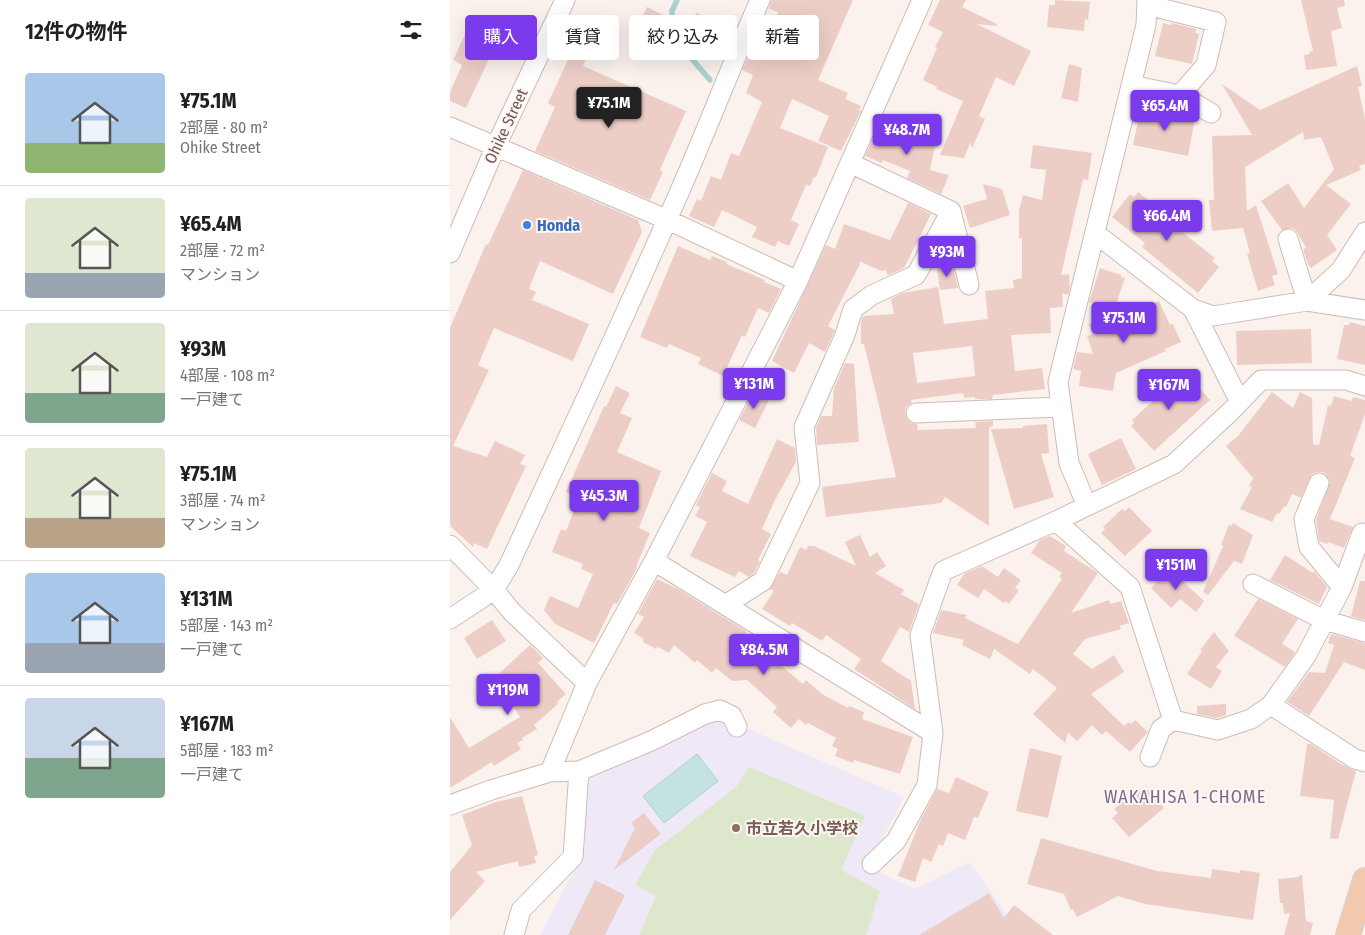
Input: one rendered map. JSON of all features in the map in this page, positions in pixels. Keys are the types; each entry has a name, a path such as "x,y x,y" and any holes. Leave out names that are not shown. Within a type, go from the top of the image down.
{"main road":[{"path":"1348,935 1365,880"}],"street":[{"name":"Ohike Street","path":"450,253 496,146 565,0"},
{"path":"450,619 494,590 509,565 668,220 760,0"},
{"path":"550,772 587,683 654,561 798,281 922,0"},
{"path":"1087,506 1069,463 1058,382 1146,25 1147,3 1216,22 1206,65 1180,95"},
{"path":"1131,85 1180,95 1211,113"},
{"path":"450,127 668,220 798,281"},
{"path":"850,163 951,211"},
{"path":"951,211 969,286"},
{"path":"724,605 763,581 810,483 804,427 845,335 853,309 872,295 916,275 951,211"},
{"path":"1307,300 1341,270 1365,232"},
{"path":"1095,233 1193,309 1213,316 1307,300 1365,310"},
{"path":"1288,239 1307,300"},
{"path":"1193,309 1240,402"},
{"path":"872,864 896,841 927,786 933,733 920,635 943,571 1056,521 1174,464 1261,380 1346,380 1365,386"},
{"path":"916,413 1061,407"},
{"path":"1319,483 1304,519 1309,547 1342,587"},
{"path":"1056,521 1130,587 1173,720"},
{"path":"1150,757 1161,729 1173,720 1218,730 1251,719 1272,705 1306,656 1342,587 1362,533"},
{"path":"450,545 494,590 512,612 587,683"},
{"path":"654,561 933,733"},
{"path":"1253,584 1324,620 1365,632"},
{"path":"1272,705 1355,759 1365,762"},
{"path":"450,805 550,772 578,772 651,741 705,714 720,710 732,716 737,727"},
{"path":"514,935 521,910 573,857 578,772"}],"shaded area":[{"name":"市立若久小学校","path":"712,713 904,797 868,867 915,889 969,862 1022,935 540,935 580,859 590,779"}],"green space":[{"path":"749,767 865,816 841,870 880,891 866,935 639,935 656,896 635,885 655,850 736,787"}],"water":[{"path":"697,754 718,781 664,823 643,796"}],"building":[{"path":"771,0 853,0 818,80 848,93 845,99 861,106 859,110 861,111 841,151 818,141 829,116 792,99 780,128 828,147 816,177 814,177 810,186 806,185 791,220 799,224 789,246 778,241 775,247 752,237 757,227 722,210 714,227 689,216 697,199 701,201 711,176 721,180 731,153 739,156 762,102 746,93 753,75 742,70 747,59 819,60 819,15 777,15 778,12 769,9"},
{"path":"940,0 966,0 962,7 997,24 997,26 977,24 1031,51 1014,86 996,77 979,116 985,119 972,148 970,143 964,158 940,155 963,101 936,89 937,87 923,80 937,48 935,47 943,32 928,25"},
{"path":"1055,0 1090,2 1088,20 1085,19 1084,31 1047,27 1049,5 1055,5"},
{"path":"1301,0 1344,0 1345,6 1337,8 1342,28 1331,31 1337,66 1306,70 1304,55 1310,54 1309,52 1313,51"},
{"path":"647,7 663,15 643,15"},
{"path":"1163,23 1171,25 1172,23 1196,29 1195,33 1199,34 1192,64 1155,56"},
{"path":"465,34 465,60 488,60 466,108 450,101 450,92 462,65 453,60"},
{"path":"568,60 585,60 583,66 686,111 660,170 663,172 650,200 535,151 555,107 548,103"},
{"path":"1069,64 1082,68 1078,102 1061,98"},
{"path":"1357,66 1362,86 1358,87 1365,119 1365,164 1359,166 1361,170 1326,185 1351,204 1327,235 1337,250 1311,268 1303,250 1306,247 1296,231 1292,228 1282,230 1261,201 1288,183 1304,208 1334,169 1321,137 1304,140 1303,132 1245,167 1247,211 1256,205 1278,274 1272,276 1275,285 1258,291 1247,254 1250,253 1243,228 1212,231 1209,200 1214,200 1212,136 1252,135 1222,84 1260,110"},
{"path":"1147,108 1195,118 1188,156 1133,145 1140,112 1146,113"},
{"path":"882,120 897,126 896,130 935,146 930,170 949,175 941,194 907,178 910,171 883,160 882,163 865,156"},
{"path":"1033,145 1092,153 1088,180 1083,179 1061,275 1069,274 1070,287 1068,295 1062,293 1063,307 1050,308 1051,333 1011,335 1015,371 1042,368 1045,389 993,395 992,399 964,398 963,393 911,400 912,403 906,407 905,413 911,423 917,424 918,430 976,428 975,422 993,421 993,426 989,427 989,526 945,497 941,503 826,517 822,487 896,477 864,344 861,344 861,322 863,316 894,314 891,299 903,293 938,287 944,324 988,319 985,291 1014,288 1013,280 1022,278 1022,238 1019,238 1019,210 1023,195 1042,200 1046,170 1030,168","holes":["972,346 975,376 917,383 913,353"]},
{"path":"523,170 638,220 642,232 613,294 540,261 529,289 536,292 532,300 589,324 573,361 494,328 478,365 489,370 453,446 487,457 495,441 525,455 520,464 526,466 487,549 474,543 473,547 450,526 450,328 486,244 488,245"},
{"path":"983,184 1002,189 1010,215 970,228 963,206 987,199"},
{"path":"1138,192 1160,209 1157,212 1215,258 1212,261 1219,267 1198,293 1142,247 1145,243 1112,217 1130,194 1134,197"},
{"path":"908,203 931,214 904,268 889,275 886,270 881,271 859,261 860,264 828,326 835,330 825,352 809,343 794,373 772,361 826,245 835,249 844,224 890,240"},
{"path":"678,246 710,260 712,256 727,262 726,264 765,280 764,282 781,289 769,313 758,308 745,337 742,335 723,376 698,364 701,358 669,344 667,348 640,337"},
{"path":"953,266 958,288 940,290 937,269"},
{"path":"1100,268 1125,278 1114,310 1089,302"},
{"path":"1159,301 1170,325 1173,324 1181,342 1165,349 1166,351 1116,373 1113,391 1079,386 1081,371 1073,369 1077,352 1093,354 1087,336 1093,334 1089,324"},
{"path":"1350,322 1365,326 1365,365 1337,359 1344,325 1349,325"},
{"path":"1311,329 1312,363 1237,365 1236,331"},
{"path":"845,363 854,364 859,442 817,445 816,428 821,416 832,416 834,388"},
{"path":"1181,375 1184,378 1188,375 1210,400 1154,451 1131,426 1134,423 1132,420 1153,401 1147,394 1160,383 1165,389"},
{"path":"616,386 630,393 620,413 632,418 617,452 661,471 639,528 650,533 637,568 617,604 614,603 594,643 555,624 544,610 550,596 578,608 593,574 581,569 583,564 552,552 561,529 566,531 579,498 566,492 604,406 606,407"},
{"path":"754,392 769,400 755,428 739,420"},
{"path":"1272,392 1293,408 1300,392 1312,398 1313,444 1319,445 1328,405 1331,406 1334,396 1352,401 1353,397 1365,400 1365,414 1350,456 1355,458 1330,519 1353,527 1344,548 1319,541 1316,520 1330,482 1328,476 1323,472 1312,474 1301,498 1292,494 1286,507 1284,506 1279,514 1277,513 1272,522 1240,509 1252,487 1249,486 1253,478 1226,446 1238,436"},
{"path":"1047,424 1049,453 1041,454 1054,497 1014,509 991,429 1023,428 1023,426"},
{"path":"1121,438 1136,469 1102,485 1088,454"},
{"path":"777,439 795,448 796,462 775,500 762,529 771,534 758,560 760,561 754,573 749,577 739,571 735,577 690,556 707,522 695,516 700,507 696,505 712,473 727,481 722,491 748,504"},
{"path":"1129,507 1152,531 1125,556 1101,533 1105,529 1103,527 1122,509 1125,511"},
{"path":"1233,523 1253,535 1242,564 1234,561 1208,595 1203,592 1223,546 1221,545 1229,525 1231,526"},
{"path":"860,535 870,557 877,552 886,566 875,573 904,590 901,594 919,604 909,632 900,627 881,661 911,681 915,709 854,669 861,659 826,635 822,641 792,623 790,626 762,609 774,591 770,589 780,572 787,575 800,547 806,550 808,546 814,546 856,566 845,542"},
{"path":"1050,536 1066,546 1064,551 1098,573 1071,613 1109,600 1110,604 1121,601 1129,623 1120,626 1121,629 1085,639 1073,654 1092,669 1114,655 1124,672 1091,694 1124,726 1129,722 1131,724 1135,720 1148,732 1130,752 1106,731 1102,735 1092,725 1077,741 1068,733 1065,743 1033,714 1057,688 1033,669 1030,674 994,649 990,659 962,645 964,640 933,633 941,610 967,615 965,618 1018,644 1062,579 1059,577 1062,573 1031,553 1039,541"},
{"path":"1285,555 1313,573 1314,571 1327,587 1319,604 1270,580"},
{"path":"982,566 998,577 1004,568 1021,580 1015,588 1019,590 1009,604 1005,601 1004,603 984,589 978,598 957,585 964,574"},
{"path":"1170,569 1204,601 1196,612 1180,599 1171,608 1151,588"},
{"path":"657,579 678,589 746,631 746,636 803,684 806,680 822,694 848,708 849,706 864,712 862,719 913,737 900,774 854,760 853,763 835,756 838,749 832,746 836,738 808,723 806,725 799,719 791,728 773,712 777,707 747,680 732,681 716,668 712,673 697,660 695,663 674,645 669,653 643,642 644,639 634,633 644,617 638,614"},
{"path":"1360,581 1365,581 1365,620 1351,616"},
{"path":"1258,599 1298,619 1282,644 1295,652 1285,667 1234,636"},
{"path":"492,620 506,641 477,659 464,638"},
{"path":"1214,632 1229,651 1216,667 1222,671 1211,689 1187,674 1202,651 1200,650"},
{"path":"1331,634 1365,643 1365,670 1344,662 1309,716 1287,702 1309,672 1325,673 1334,645 1328,643"},
{"path":"530,645 543,658 538,663 566,694 557,702 558,704 534,725 537,729 517,743 521,749 494,766 492,762 450,788 450,717 469,748 520,717 505,694 492,680"},
{"path":"1226,704 1226,715 1217,718 1197,714 1197,706"},
{"path":"1307,744 1311,744 1339,763 1356,771 1338,839 1330,838 1334,800 1300,796"},
{"path":"1030,748 1062,756 1048,818 1016,811"},
{"path":"956,777 989,792 978,818 974,817 965,840 948,833 943,846 939,844 931,862 923,858 915,882 898,876 921,819 937,789 949,793"},
{"path":"1139,788 1143,793 1147,789 1164,808 1129,837 1112,818 1118,813 1114,809"},
{"path":"522,796 538,855 534,856 536,863 519,867 518,861 476,872 485,881 450,920 450,872 472,845 462,815 496,802"},
{"path":"644,813 661,834 614,870 635,828 631,823"},
{"path":"1041,838 1157,871 1211,878 1212,869 1240,873 1240,870 1260,873 1253,920 1145,904 1118,896 1077,917 1073,909 1071,910 1064,894 1027,884"},
{"path":"1302,875 1306,921 1313,923 1310,935 1284,935 1290,913 1284,914 1283,903 1280,903 1278,879 1299,877"},
{"path":"595,880 625,895 605,935 568,935"},
{"path":"989,893 1004,918 1014,905 1053,935 919,935"}],"waterway":[{"path":"677,0 672,11 673,37 710,80"}],"place":[{"name":"Honda","path":"527,225"},
{"name":"市立若久小学校","path":"736,828"}],"district":[{"name":"WAKAHISA 1-CHOME","path":"1185,797"}]}
